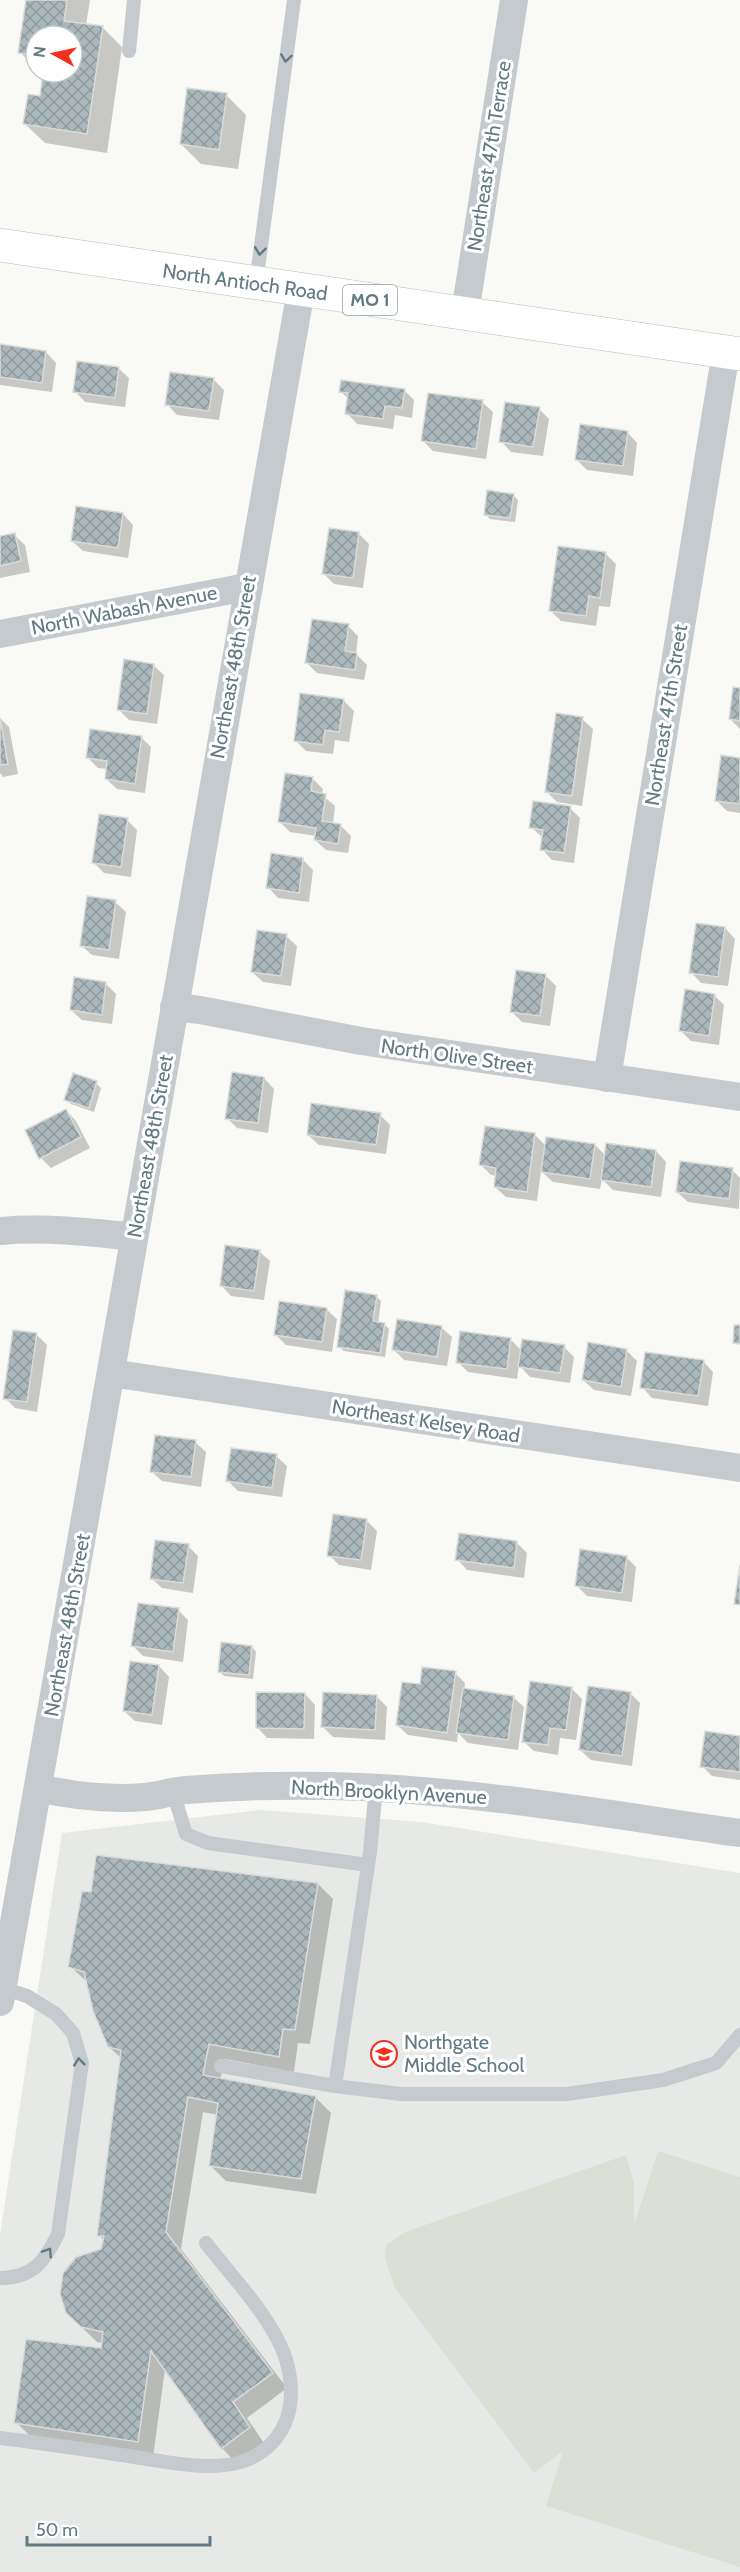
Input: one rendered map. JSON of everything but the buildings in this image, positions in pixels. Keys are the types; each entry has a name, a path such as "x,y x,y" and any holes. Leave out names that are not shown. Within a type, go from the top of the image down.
{"main road":[{"name":"North Antioch Road","path":"0,245 733,353"}],"street":[{"name":"Northeast 47th Terrace","path":"465,313 514,0"},
{"name":"Northeast 48th Street","path":"1,1995 301,290"},
{"name":"Northeast 47th Street","path":"607,1078 733,353"},
{"name":"North Wabash Avenue","path":"0,634 247,587"},
{"name":"North Olive Street","path":"174,1007 361,1041 740,1096"},
{"path":"0,1231 80,1230 134,1237"},
{"name":"Northeast Kelsey Road","path":"111,1372 740,1468"},
{"name":"North Brooklyn Avenue","path":"38,1788 74,1796 111,1799 148,1797 173,1792 287,1785 376,1787 472,1794 740,1833"}],"lane":[{"path":"129,51 134,0"},
{"path":"256,284 294,0"},
{"path":"334,2086 368,1865 376,1787"},
{"path":"173,1792 186,1834 208,1843 368,1865"},
{"path":"0,2278 11,2278 29,2273 47,2257 58,2234 82,2063 73,2033 56,2014 27,1996 1,1995"},
{"path":"221,2067 334,2086 401,2094 567,2094 663,2080 716,2063 740,2035"},
{"path":"0,2438 223,2465 244,2461 266,2449 282,2433 291,2406 291,2381 283,2351 267,2323 206,2243"}],"shaded area":[{"name":"Northgate Middle School","path":"261,1810 421,1822 740,1873 740,2572 0,2572 0,2235 62,1833"},
{"path":"658,2151 740,2177 740,2567 546,2506 563,2451 534,2473 395,2288 385,2258 386,2245 405,2232 626,2155 634,2183 634,2225"}],"place":[{"name":"Northgate Middle School","path":"384,2054"}]}
